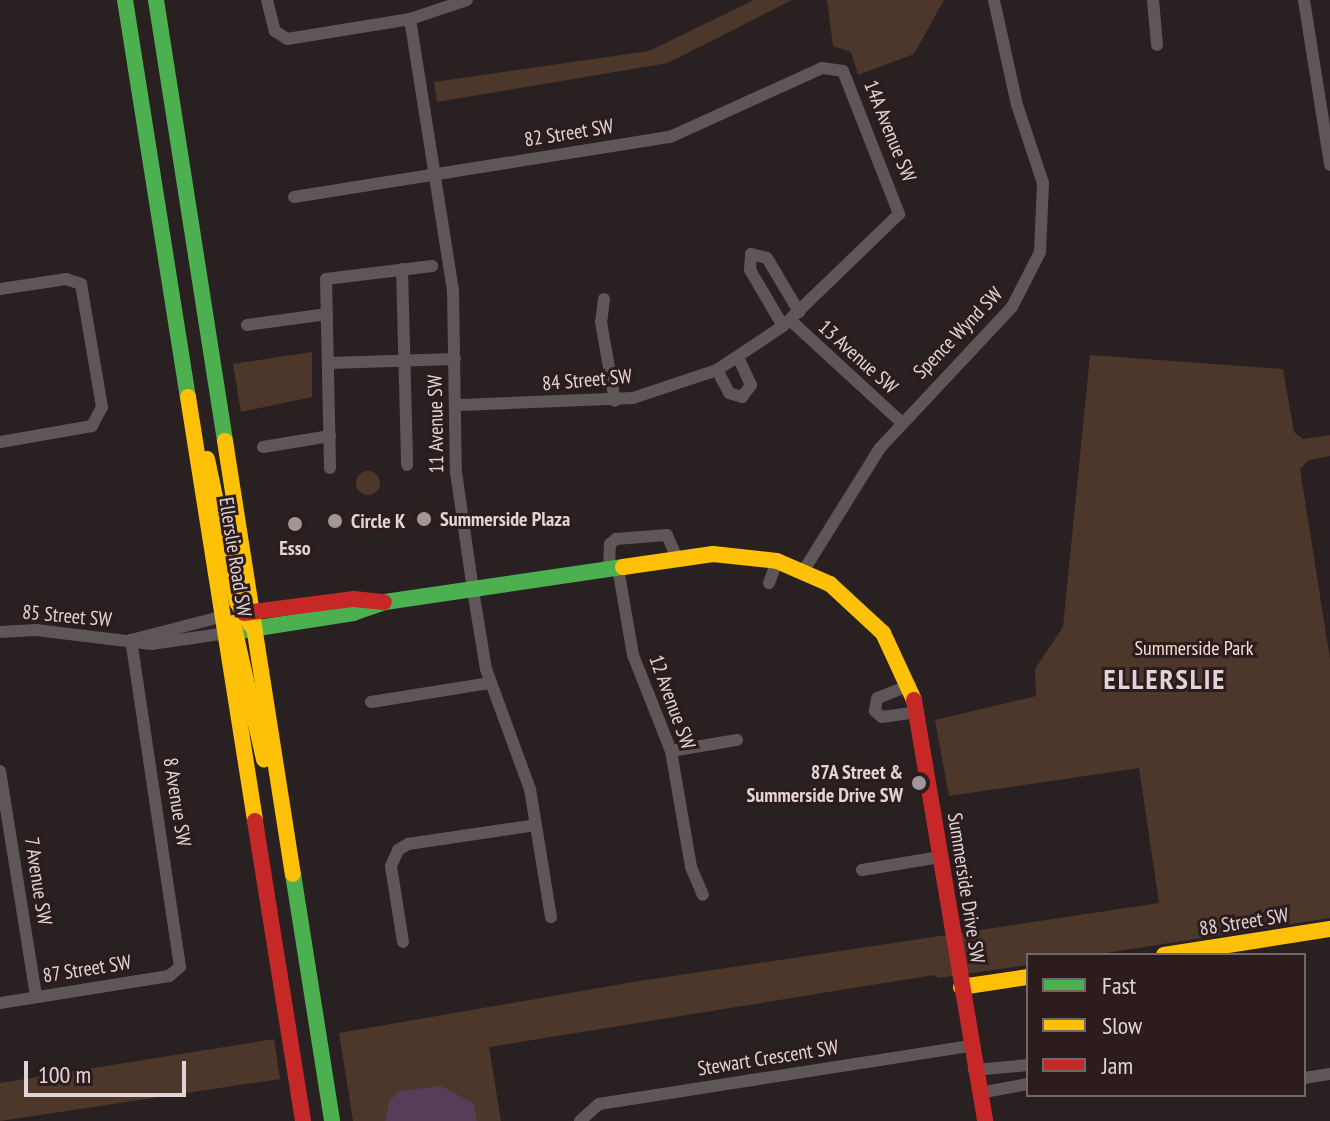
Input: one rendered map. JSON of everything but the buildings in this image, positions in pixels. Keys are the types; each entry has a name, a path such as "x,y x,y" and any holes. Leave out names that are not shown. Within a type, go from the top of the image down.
{"main road":[{"name":"Ellerslie Road SW","path":"125,0 190,410 229,627 303,1121"},
{"path":"146,0 164,47"},
{"name":"Ellerslie Road SW","path":"156,0 247,612"},
{"path":"190,410 213,480 247,612 255,629"},
{"name":"Summerside Drive SW","path":"255,629 353,613 385,602 677,558 727,554 777,561 804,570 854,602 877,626 910,685 917,712 970,1046 985,1121"},
{"name":"Summerside Drive SW","path":"247,612 354,599 385,602"},
{"name":"85 Street SW","path":"229,627 247,612"},
{"path":"229,627 286,838"},
{"name":"85 Street SW","path":"229,627 255,629"},
{"name":"Ellerslie Road SW","path":"255,629 332,1121"},
{"name":"88 Street SW","path":"1177,953 1330,929"},
{"path":"961,987 1026,977"}],"street":[{"path":"267,0 279,35 293,38 410,19 467,0"},
{"name":"Spence Wynd SW","path":"804,570 901,422 1012,307 1042,243 1043,183 1017,105 994,0"},
{"path":"1153,0 1157,45"},
{"path":"1304,0 1327,126 1330,165"},
{"name":"11 Avenue SW","path":"410,19 453,291 457,487 473,590 490,683 527,779 551,917"},
{"name":"82 Street SW","path":"294,197 670,137 822,68 836,67"},
{"name":"14A Avenue SW","path":"836,67 849,81 899,214"},
{"name":"84 Street SW","path":"455,405 615,401 717,370 739,359 791,319 899,214"},
{"path":"751,254 767,258 791,319 750,270 751,254"},
{"path":"330,468 326,279 432,266"},
{"path":"402,269 407,465"},
{"path":"0,289 77,281 86,294 102,401 100,418 85,429 0,442"},
{"path":"604,299 601,322 615,401"},
{"path":"247,325 327,314"},
{"name":"13 Avenue SW","path":"791,319 901,422"},
{"path":"329,363 455,359"},
{"path":"717,370 729,393 742,397 751,385 739,359"},
{"path":"263,447 330,436"},
{"path":"614,568 610,544 616,539 667,535 677,558"},
{"path":"769,583 777,561"},
{"name":"12 Avenue SW","path":"614,568 633,655 671,751 691,867 703,895"},
{"name":"85 Street SW","path":"0,632 36,630 164,643 229,627"},
{"name":"8 Avenue SW","path":"131,640 181,958 179,970"},
{"path":"371,702 490,683"},
{"path":"910,685 877,698 875,711 882,717 917,712"},
{"path":"671,751 737,740"},
{"name":"7 Avenue SW","path":"0,771 36,997"},
{"path":"403,942 391,872 395,854 408,844 536,825"},
{"path":"862,870 940,857"},
{"name":"87 Street SW","path":"0,1003 179,970"},
{"name":"Stewart Crescent SW","path":"580,1121 586,1110 599,1104 970,1046"},
{"path":"974,1070 1026,1065"},
{"path":"1306,1078 1330,1074"},
{"path":"979,1093 1026,1084"}],"green space":[{"path":"754,0 792,0 668,63 437,102 434,82 649,51"},
{"path":"827,0 944,0 914,54 858,75 851,52 833,46"},
{"path":"312,352 312,397 241,412 233,364"},
{"name":"Summerside Park","path":"1090,355 1283,369 1294,432 1303,439 1330,435 1330,456 1309,460 1300,469 1330,659 1330,918 1106,953 1026,953 1026,965 938,978 934,975 489,1047 501,1121 353,1121 339,1033 633,982 1159,903 1139,768 949,796 935,720 1036,696 1035,669 1063,627"},
{"path":"368,471 376,475 380,483 376,491 368,495 360,491 356,483 360,475"},
{"path":"274,1039 280,1079 0,1121 0,1083"}],"shaded area":[{"path":"441,1086 473,1103 477,1121 385,1121 390,1100 400,1091"}],"traffic: fast":[{"path":"125,0 188,397"},
{"path":"156,0 225,441"},
{"path":"227,633 353,613 385,602 623,567"},
{"path":"293,874 332,1121"}],"traffic: slow":[{"path":"188,397 255,821"},
{"path":"225,441 293,874"},
{"path":"207,459 237,602 251,625"},
{"path":"623,567 713,554 777,561 830,584 883,633 914,700"},
{"path":"233,623 264,760"},
{"path":"1177,953 1330,929"},
{"path":"961,987 1026,977"}],"traffic: jam":[{"path":"244,613 354,599 384,602"},
{"path":"914,700 985,1121"},
{"path":"255,821 303,1121"}],"place":[{"name":"Summerside Plaza","path":"424,519"},
{"name":"Circle K","path":"335,521"},
{"name":"Esso","path":"295,524"},
{"name":"87A Street & Summerside Drive SW","path":"919,783"}],"district":[{"name":"ELLERSLIE","path":"1165,679"}]}
